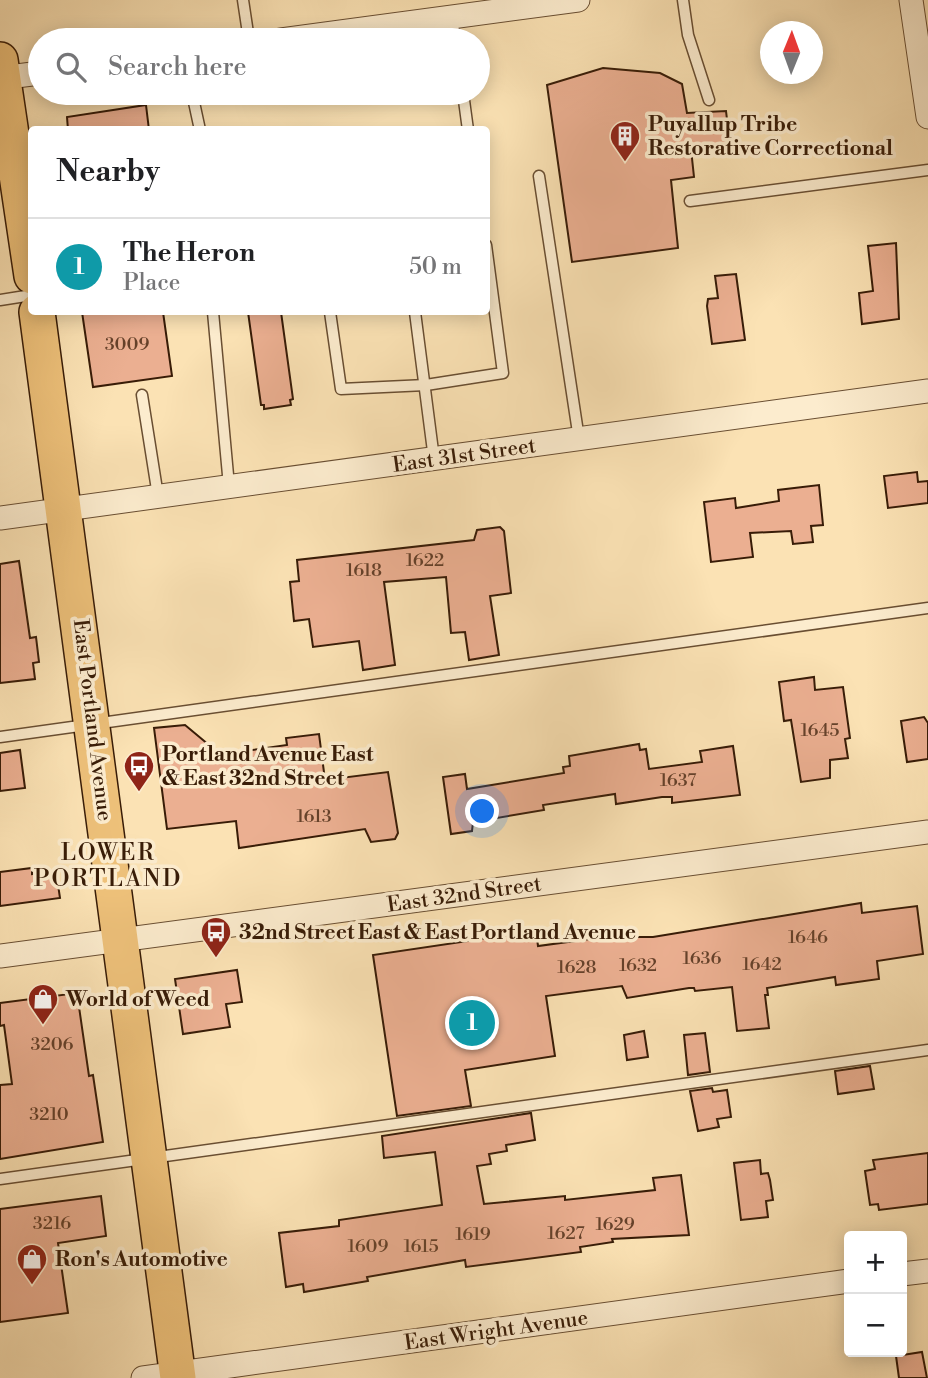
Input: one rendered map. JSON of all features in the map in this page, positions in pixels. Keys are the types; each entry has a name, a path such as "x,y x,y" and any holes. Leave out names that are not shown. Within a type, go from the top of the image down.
{"main road":[{"path":"1,72 28,250"},
{"name":"East Portland Avenue","path":"37,315 178,1376"}],"street":[{"path":"370,28 578,0"},
{"path":"911,0 928,117"},
{"path":"1,72 28,73"},
{"name":"East 31st Street","path":"0,518 928,391"},
{"name":"East 32nd Street","path":"0,956 928,832"},
{"path":"907,1273 928,1270"},
{"name":"East Wright Avenue","path":"143,1378 178,1376 844,1282"}],"lane":[{"path":"243,0 247,28"},
{"path":"683,0 688,35 709,100"},
{"path":"452,17 454,28"},
{"path":"195,105 199,126"},
{"path":"465,105 467,126"},
{"path":"690,201 928,170"},
{"path":"539,176 579,439"},
{"path":"330,315 341,389 426,385 503,373 490,275"},
{"path":"0,300 28,296"},
{"path":"213,315 229,486"},
{"path":"415,315 434,459"},
{"path":"142,395 158,496"},
{"path":"0,737 928,608"},
{"path":"0,1179 928,1050"}],"building":[{"name":"Puyallup Tribe Restorative Correctional","path":"603,68 660,73 682,84 687,113 726,111 730,145 691,149 694,177 671,180 678,248 572,262 547,85"},
{"path":"146,105 149,126 68,126 67,117"},
{"path":"896,243 899,319 862,324 859,293 873,291 868,246"},
{"path":"736,274 745,340 712,344 707,306 708,299 718,298 715,276"},
{"path":"82,315 163,315 172,376 93,387"},
{"path":"248,315 281,315 293,399 290,400 291,405 264,409 264,405 261,405"},
{"path":"917,472 918,482 928,481 928,503 888,508 884,476"},
{"path":"819,485 823,525 811,526 813,542 793,544 791,531 750,533 753,557 711,562 704,502 735,498 736,508 779,501 778,490"},
{"path":"500,527 504,531 511,593 490,596 499,655 469,660 465,632 451,633 446,577 384,582 395,665 363,670 359,641 313,647 309,619 294,621 290,582 299,581 297,560 474,540 477,530"},
{"path":"19,561 30,638 36,637 39,662 33,663 35,679 0,683 0,564"},
{"path":"814,677 815,690 843,687 850,738 845,739 848,758 830,760 830,778 801,782 791,720 784,721 779,682"},
{"path":"924,717 928,723 928,759 907,762 901,721"},
{"path":"185,725 209,745 211,756 287,745 286,738 319,734 325,780 388,772 398,833 395,839 371,842 365,829 239,848 236,821 167,829 154,728"},
{"path":"639,744 640,750 646,749 649,769 702,762 700,751 733,746 740,795 672,803 672,797 662,797 616,804 615,794 543,805 544,810 473,822 472,831 451,834 443,777 465,774 467,789 564,773 563,767 570,766 569,756"},
{"path":"20,750 25,788 0,791 0,753"},
{"path":"32,868 32,874 56,871 60,898 0,906 0,872"},
{"path":"861,903 862,913 917,906 923,954 877,961 879,979 836,985 835,977 767,988 768,995 765,995 769,1028 737,1031 732,987 695,991 694,988 689,988 627,998 622,986 546,996 555,1056 465,1070 471,1106 397,1116 373,955 536,931 538,946 634,933 634,937 653,937"},
{"path":"237,970 242,1002 226,1004 230,1027 183,1034 175,979"},
{"path":"77,993 89,1076 93,1075 103,1142 0,1159 0,1085 12,1084 4,1025 0,1026 0,1003"},
{"path":"644,1031 648,1057 627,1060 624,1035"},
{"path":"705,1033 710,1072 688,1075 684,1035"},
{"path":"870,1066 874,1089 838,1094 835,1071"},
{"path":"712,1088 713,1092 727,1090 731,1117 717,1119 719,1127 698,1131 690,1091"},
{"path":"531,1113 535,1140 506,1145 507,1151 489,1154 491,1164 477,1166 484,1204 565,1196 565,1200 655,1190 653,1178 681,1175 689,1235 612,1239 613,1242 580,1247 581,1252 466,1267 465,1260 367,1277 368,1281 304,1292 303,1284 286,1287 279,1233 339,1226 339,1220 442,1205 435,1152 384,1158 382,1136"},
{"path":"928,1153 928,1204 879,1210 878,1204 870,1205 865,1171 875,1169 873,1160"},
{"path":"760,1160 761,1174 768,1173 773,1200 766,1201 768,1217 741,1220 734,1163"},
{"path":"101,1196 106,1236 58,1243 68,1313 0,1322 0,1209"},
{"path":"922,1352 927,1378 899,1378 896,1357 907,1357 907,1354"}],"place":[{"name":"Puyallup Tribe Restorative Correctional","path":"625,163"},
{"name":"Portland Avenue East & East 32nd Street","path":"139,793"},
{"name":"32nd Street East & East Portland Avenue","path":"216,959"},
{"name":"The Heron","path":"472,1023"},
{"name":"World of Weed","path":"43,1026"},
{"name":"Ron's Automotive","path":"32,1286"}],"district":[{"name":"LOWER PORTLAND","path":"108,865"}]}
